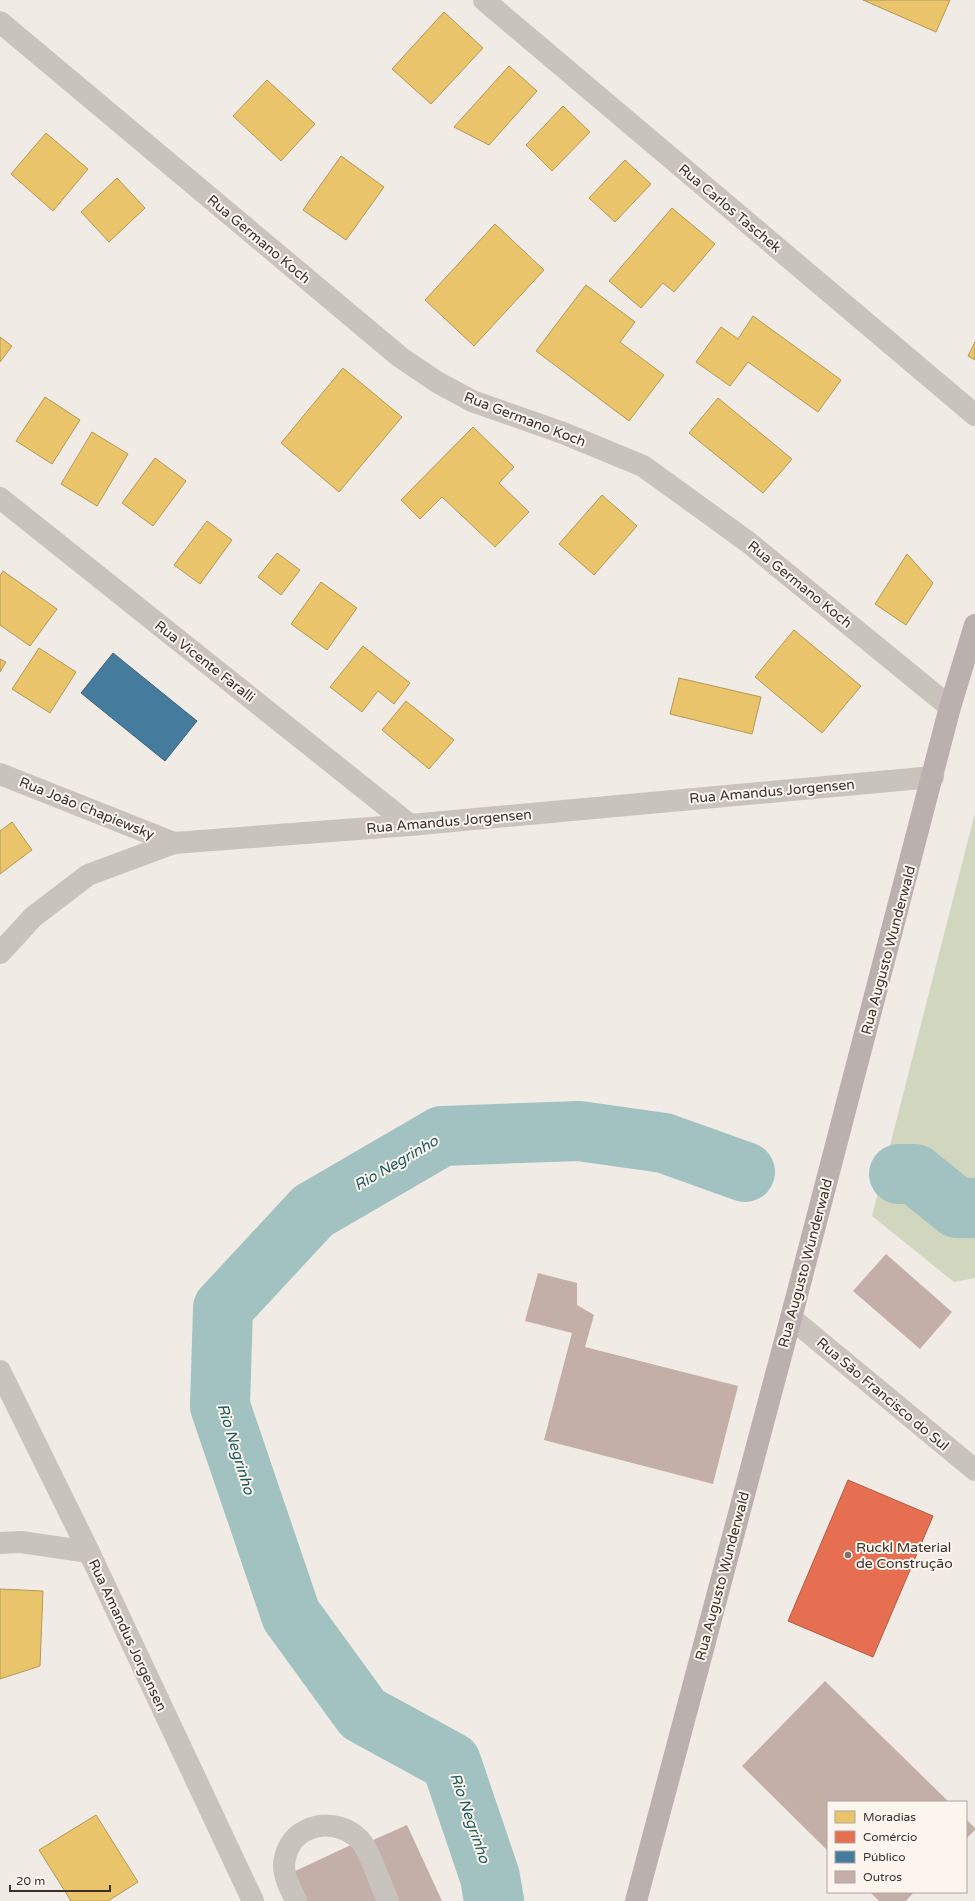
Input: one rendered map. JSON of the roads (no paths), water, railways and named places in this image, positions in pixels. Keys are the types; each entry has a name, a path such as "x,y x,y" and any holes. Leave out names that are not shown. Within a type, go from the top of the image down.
{"main road":[{"name":"Rua Augusto Wunderwald","path":"636,1901 791,1318 950,707 975,625"}],"street":[{"name":"Rua Carlos Taschek","path":"484,0 975,415"},
{"name":"Rua Germano Koch","path":"0,22 400,357 437,382 472,401 563,433 643,466 671,484 748,542 950,707"},
{"name":"Rua Vicente Faralli","path":"0,498 410,825"},
{"name":"Rua João Chapiewsky","path":"0,774 174,843"},
{"name":"Rua Amandus Jorgensen","path":"0,953 33,917 88,875 174,843 410,825 933,777"},
{"name":"Rua São Francisco do Sul","path":"791,1318 975,1470"},
{"name":"Rua Amandus Jorgensen","path":"0,1371 88,1552 253,1901"},
{"path":"0,1543 21,1542 88,1552"},
{"path":"296,1901 285,1876 285,1857 294,1840 309,1828 328,1824 347,1829 362,1840 388,1901"}],"waterway":[{"name":"Rio Negrinho","path":"494,1901 490,1877 451,1762 363,1714 291,1615 220,1406 223,1308 313,1211 442,1136 579,1131 664,1143 745,1172"},
{"name":"Rio Negrinho","path":"899,1174 915,1174 957,1208 975,1208"}],"place":[{"name":"Ruckl Material de Construção","path":"848,1555"}]}
